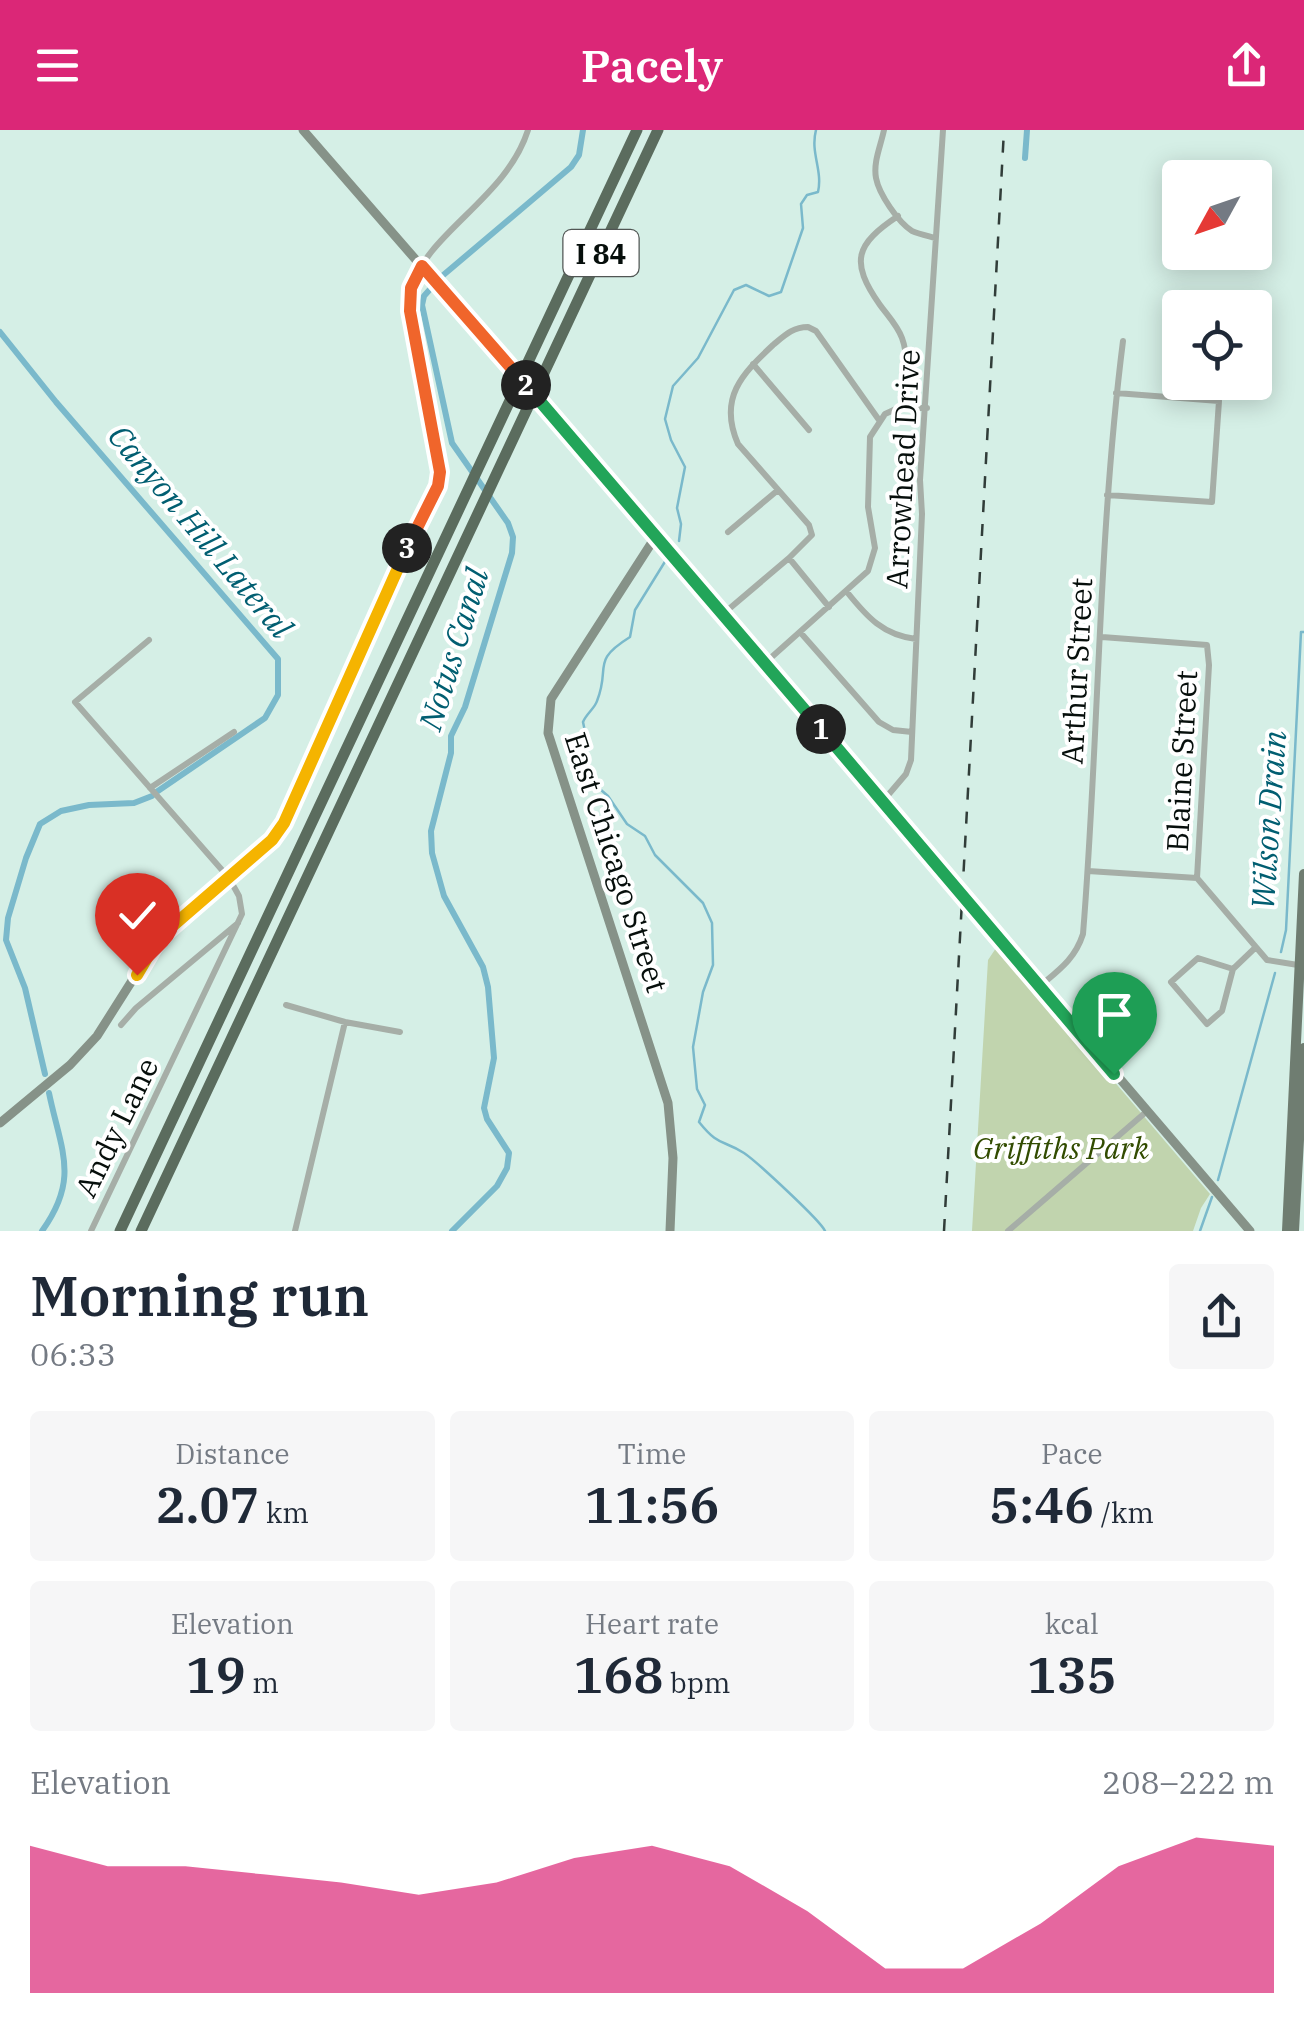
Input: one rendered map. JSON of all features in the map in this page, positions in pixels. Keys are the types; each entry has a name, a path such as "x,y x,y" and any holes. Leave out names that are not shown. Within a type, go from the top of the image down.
{"highway":[{"name":"I 84","path":"120,1231 637,130"},
{"name":"I 84","path":"141,1231 658,130"}],"main road":[{"path":"303,130 1250,1231"},
{"name":"East Chicago Street","path":"656,536 566,670 551,699 548,732 668,1104 672,1158 670,1231"},
{"path":"1290,1231 1304,874"},
{"path":"0,1123 70,1065 97,1036 154,946 229,878"},
{"path":"1290,1231 1304,1048"}],"street":[{"path":"229,878 272,840 284,823 438,486 437,450 410,311 411,288 422,266 508,173 528,130"},
{"path":"884,130 876,158 876,178 898,216 912,230 936,238"},
{"name":"Arrowhead Drive","path":"884,801 906,774 911,760 922,514 920,480 943,130"},
{"path":"898,216 870,237 862,246 860,258 870,290 902,338 907,358 904,408"},
{"path":"723,614 812,535 809,525 738,444 732,430 736,389 742,374 788,332 808,327 816,331 879,420"},
{"name":"Arthur Street","path":"1040,986 1078,951 1083,934 1107,495 1123,341"},
{"path":"753,364 809,430"},
{"path":"1107,495 1212,502 1219,401 1116,393"},
{"path":"764,663 868,571 875,548 868,508 870,436 885,414 904,408 927,408"},
{"path":"728,532 778,490"},
{"path":"789,558 830,607"},
{"path":"847,592 882,630 916,639"},
{"path":"800,632 879,722 893,730 912,732"},
{"name":"Blaine Street","path":"1102,637 1207,645 1198,878"},
{"path":"121,1025 239,922 242,906 229,878 74,702 149,640"},
{"path":"150,788 234,732"},
{"path":"1088,871 1198,878 1268,960 1302,966"},
{"name":"Andy Lane","path":"91,1231 239,922"},
{"path":"1234,969 1198,958 1171,982 1206,1024 1222,1011 1234,969 1256,947"},
{"path":"122,998 136,1008"},
{"path":"286,1004 345,1022 400,1032"},
{"path":"295,1231 345,1022"},
{"path":"1008,1231 1146,1112"}],"green space":[{"name":"Griffiths Park","path":"998,945 1210,1194 1193,1231 972,1231 988,960"}],"waterway":[{"name":"Notus Canal","path":"452,1231 497,1186 507,1168 509,1153 484,1108 494,1058 488,987 483,967 444,896 432,853 431,831 451,753 451,736 465,707 512,553 513,537 508,523 452,443 422,305 424,296 441,277 571,167 579,155 583,130"},
{"path":"679,541 681,524 677,508 685,467 665,419 673,386 698,358 734,290 746,285 769,296 781,292 803,228 801,204 807,195 818,192 816,130"},
{"path":"1025,158 1027,130"},
{"name":"Canyon Hill Lateral","path":"0,332 278,659 278,695 265,718 155,793"},
{"path":"666,560 635,610 630,637 606,659 597,701 583,722 587,741 573,766 608,796 627,824 645,836 655,855 703,903 712,923 713,965 703,992 693,1047 697,1089 705,1105 699,1122 716,1139 761,1167 825,1231"},
{"name":"Wilson Drain","path":"1281,952 1286,930 1304,632"},
{"name":"Canyon Hill Lateral","path":"45,1074 25,988 6,940 8,918 26,858 40,824 61,811 134,803 152,796"},
{"name":"Wilson Drain","path":"1218,1180 1275,973"},
{"name":"Canyon Hill Lateral","path":"42,1231 54,1212 64,1179 62,1148 49,1093"},
{"name":"Wilson Drain","path":"1200,1231 1212,1197"}],"railway":[{"path":"944,1231 1004,130"}],"route":[{"path":"137,975 168,930 272,840 284,823 438,486 437,450 409,300 422,266 1114,1074"}]}
